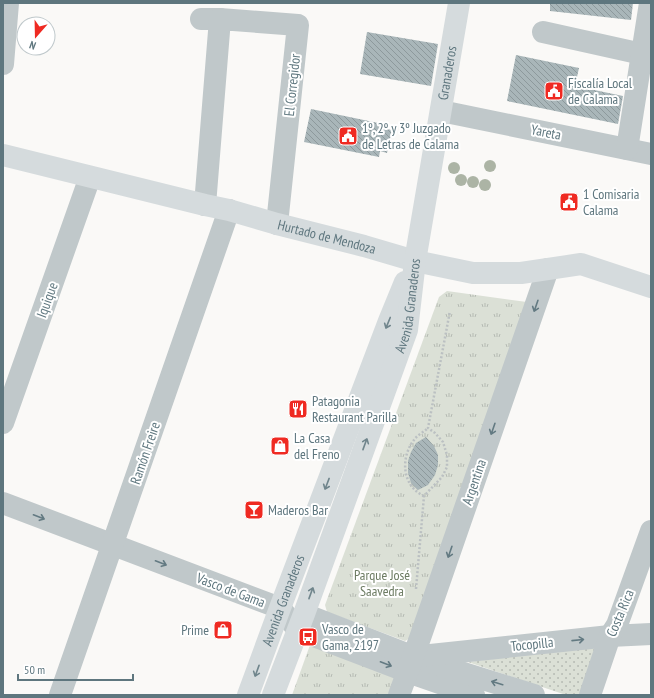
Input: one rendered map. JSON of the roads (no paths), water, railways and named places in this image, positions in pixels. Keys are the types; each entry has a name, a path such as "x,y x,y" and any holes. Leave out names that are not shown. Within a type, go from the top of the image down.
{"main road":[{"name":"Granaderos","path":"415,261 459,3"},
{"name":"Hurtado de Mendoza","path":"3,155 229,210 415,261 473,273 521,273 581,264 651,288"},
{"name":"Avenida Granaderos","path":"248,695 389,321 415,261"},
{"name":"Avenida Granaderos","path":"273,695 407,330 415,261"}],"street":[{"path":"3,64 8,3"},
{"path":"627,149 650,3"},
{"name":"El Corregidor","path":"205,205 211,19 298,25 277,224"},
{"path":"543,32 642,54"},
{"name":"Yareta","path":"441,111 651,154"},
{"name":"Iquique","path":"3,423 90,177"},
{"name":"Ramón Freire","path":"60,695 229,210"},
{"name":"Argentina","path":"400,695 548,269"},
{"name":"Vasco de Gama","path":"3,503 280,608 301,622 411,664 474,695"},
{"name":"Costa Rica","path":"590,695 610,636 617,625 651,531"},
{"name":"Tocopilla","path":"411,664 610,636 651,634"},
{"name":"Vasco de Gama","path":"411,664 534,695"}],"place":[{"name":"Fiscalía Local de Calama","path":"554,91"},
{"name":"1º, 2º y 3º Juzgado de Letras de Calama","path":"348,136"},
{"name":"1 Comisaria Calama","path":"569,202"},
{"name":"Patagonia Restaurant Parilla","path":"298,409"},
{"name":"La Casa del Freno","path":"280,446"},
{"name":"Maderos Bar","path":"254,510"},
{"name":"Prime","path":"223,630"},
{"name":"Vasco de Gama, 2197","path":"308,637"}],"park label":[{"name":"Parque José Saavedra","path":"382,584"}]}
